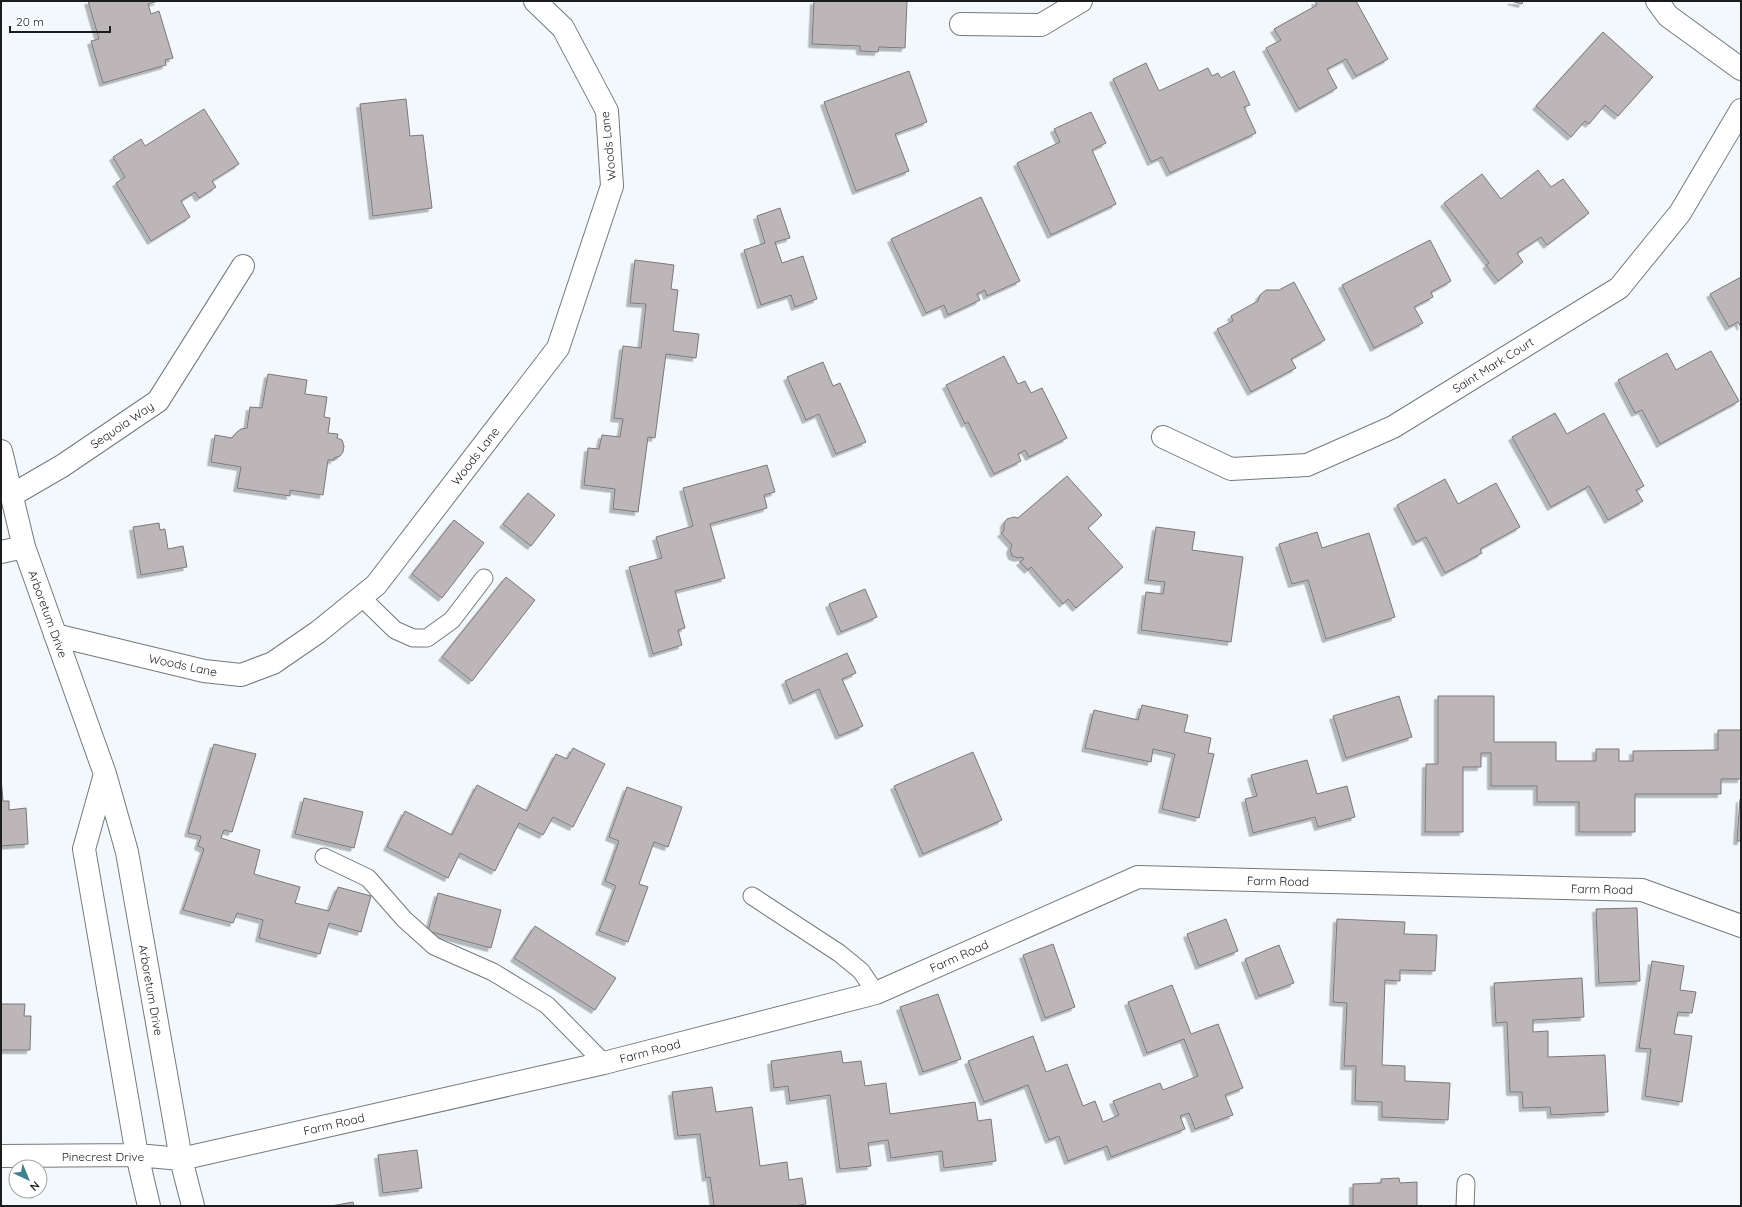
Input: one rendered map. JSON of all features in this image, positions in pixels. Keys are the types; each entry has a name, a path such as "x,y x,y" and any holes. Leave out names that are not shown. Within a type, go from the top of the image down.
{"street":[{"name":"Woods Lane","path":"55,635 204,671 241,675 273,663 318,632 376,584 558,348 612,186 607,111 563,28 535,1"},
{"path":"961,24 1041,25 1081,1"},
{"path":"1657,1 1668,16 1741,69"},
{"name":"Saint Mark Court","path":"1163,437 1231,469 1307,465 1393,427 1619,288 1680,213 1741,110"},
{"name":"Sequoia Way","path":"12,495 62,466 158,401 243,266"},
{"name":"Arboretum Drive","path":"1,451 24,546 105,774 128,852 181,1159 193,1206"},
{"path":"1,552 24,546"},
{"path":"105,774 84,849 137,1155 148,1206"},
{"name":"Farm Road","path":"181,1159 604,1063 876,993 1138,877 1642,890 1741,926"},
{"name":"Pinecrest Drive","path":"1,1156 137,1155 181,1159"}],"lane":[{"path":"361,597 395,630 413,638 427,638 452,620 484,578"},
{"path":"324,857 368,878 404,919 434,946 493,972 547,1005 604,1063"},
{"path":"752,896 839,953 861,971 876,993"},
{"path":"1465,1206 1466,1183"}],"building":[{"path":"88,1 158,1 148,4 151,14 159,11 173,58 165,60 166,65 103,83 91,41 99,39"},
{"path":"814,1 907,1 905,48 879,47 878,52 860,51 860,46 812,44"},
{"path":"1315,1 1356,1 1388,59 1356,76 1346,59 1327,69 1337,88 1299,109 1266,48 1281,40 1274,29 1317,5"},
{"path":"1511,1 1523,1 1522,4"},
{"path":"1603,32 1653,77 1618,116 1605,105 1589,124 1585,121 1571,137 1536,106"},
{"path":"1146,63 1159,91 1208,68 1212,76 1218,73 1221,78 1234,71 1250,105 1244,107 1256,133 1170,173 1162,157 1151,162 1113,79"},
{"path":"909,71 927,122 895,134 909,171 856,191 824,102"},
{"path":"406,99 410,136 423,135 432,208 373,216 360,104"},
{"path":"204,109 239,164 212,181 216,187 199,198 195,192 181,201 190,217 151,241 116,183 125,177 113,157 141,139 145,146"},
{"path":"1091,112 1106,143 1092,150 1116,204 1051,235 1017,163 1060,142 1054,129"},
{"path":"1538,170 1551,187 1563,179 1589,213 1547,245 1541,237 1517,253 1523,262 1498,281 1486,265 1489,263 1444,203 1482,174 1501,199"},
{"path":"981,197 1020,281 987,296 985,290 977,294 980,300 948,315 944,305 926,313 891,239"},
{"path":"780,208 790,238 775,242 782,263 803,256 817,299 795,307 791,295 761,305 744,250 765,243 757,216"},
{"path":"1430,240 1451,281 1431,292 1433,297 1414,307 1423,323 1374,348 1342,285"},
{"path":"635,260 674,265 671,289 678,290 673,331 699,334 696,358 666,354 655,438 648,437 638,512 613,509 615,489 584,485 588,448 599,449 602,435 620,437 623,419 614,418 623,346 641,348 646,304 630,303"},
{"path":"1741,277 1741,327 1738,322 1729,327 1710,294"},
{"path":"1294,282 1325,340 1291,359 1296,368 1251,392 1217,329 1233,321 1231,316 1258,301 1260,295 1266,290 1279,290"},
{"path":"1711,351 1739,401 1660,444 1642,410 1635,413 1618,380 1667,353 1676,370"},
{"path":"1004,356 1018,384 1025,381 1031,393 1042,388 1067,438 1029,457 1025,450 1018,454 1021,461 994,474 968,422 965,424 946,385"},
{"path":"823,362 833,386 840,383 866,442 836,454 819,414 806,420 787,377"},
{"path":"268,374 307,380 305,394 327,397 324,417 330,418 328,433 338,434 337,438 342,440 344,446 343,452 340,456 334,458 334,460 328,460 323,495 290,490 290,496 237,488 241,467 211,462 215,435 232,438 241,429 247,428 250,407 262,408"},
{"path":"1555,413 1567,434 1604,413 1644,486 1636,490 1643,501 1608,520 1589,486 1551,507 1512,437"},
{"path":"767,465 775,492 764,495 767,508 710,524 725,578 675,591 685,628 678,630 682,645 653,654 629,567 662,558 656,537 693,526 683,488"},
{"path":"1067,476 1102,515 1088,528 1123,567 1076,608 1068,599 1063,604 1031,567 1028,570 1020,562 1024,559 1022,557 1018,558 1012,556 1010,550 1012,545 1001,533 1004,531 1004,523 1007,519 1014,517 1018,518"},
{"path":"1445,479 1458,504 1496,483 1520,527 1480,549 1482,553 1445,573 1426,537 1416,542 1397,505"},
{"path":"528,493 555,515 531,546 503,524"},
{"path":"454,520 484,543 442,598 412,574"},
{"path":"159,523 160,530 165,529 168,549 183,546 187,567 141,575 133,527"},
{"path":"1156,527 1195,532 1192,550 1243,557 1231,642 1141,630 1146,592 1163,594 1165,582 1148,580"},
{"path":"1317,532 1322,548 1369,533 1395,617 1326,639 1308,580 1292,584 1279,544"},
{"path":"506,577 535,600 472,681 442,657"},
{"path":"865,589 877,617 841,632 829,604"},
{"path":"847,653 856,673 842,679 863,726 839,736 819,689 793,701 785,681"},
{"path":"1399,696 1412,737 1346,758 1333,716"},
{"path":"1438,696 1494,696 1494,742 1556,742 1556,761 1596,761 1596,749 1619,749 1619,761 1633,761 1633,751 1718,750 1718,730 1741,730 1741,779 1721,779 1721,794 1635,794 1635,832 1579,832 1579,802 1537,802 1537,786 1491,786 1491,753 1481,753 1481,767 1463,767 1463,832 1425,832 1426,764 1438,764"},
{"path":"1142,705 1188,715 1184,732 1211,738 1208,753 1214,754 1199,818 1162,809 1175,754 1153,749 1151,762 1085,748 1094,710 1138,720"},
{"path":"214,744 256,754 232,832 224,830 221,838 260,850 254,874 300,887 295,903 329,911 338,887 371,896 361,932 329,923 320,954 259,938 263,920 237,913 233,923 183,910 204,849 198,846 201,836 188,833"},
{"path":"573,748 605,764 573,827 553,817 543,835 519,823 495,871 460,853 448,878 387,847 405,811 452,835 477,785 527,811 556,754 567,759"},
{"path":"973,752 1002,820 923,854 894,786"},
{"path":"1307,760 1317,794 1347,786 1355,817 1318,827 1315,817 1253,833 1245,799 1257,796 1251,775"},
{"path":"1,778 3,801 9,801 9,810 26,808 28,844 1,846"},
{"path":"627,787 682,807 668,847 654,842 639,884 648,887 628,942 599,931 616,886 605,881 619,841 609,837"},
{"path":"304,798 363,812 354,848 295,834"},
{"path":"1740,799 1741,841 1737,841"},
{"path":"438,893 501,910 491,948 428,931"},
{"path":"1637,908 1640,981 1599,983 1596,909"},
{"path":"1226,919 1238,951 1199,966 1187,934"},
{"path":"1337,919 1405,922 1404,934 1437,935 1435,971 1400,970 1400,981 1385,980 1382,1065 1405,1066 1405,1081 1450,1083 1448,1120 1382,1117 1382,1102 1355,1101 1356,1066 1344,1066 1347,1003 1333,1002"},
{"path":"535,926 616,978 595,1010 514,958"},
{"path":"1053,944 1075,1007 1045,1018 1023,955"},
{"path":"1279,945 1294,983 1259,996 1245,959"},
{"path":"1652,961 1684,966 1680,990 1696,992 1692,1013 1678,1012 1674,1034 1692,1036 1682,1102 1645,1096 1651,1049 1639,1048"},
{"path":"1582,978 1584,1017 1533,1020 1533,1032 1548,1031 1548,1057 1605,1055 1608,1112 1551,1115 1550,1107 1523,1108 1522,1092 1510,1092 1507,1022 1496,1023 1494,983"},
{"path":"1172,985 1191,1034 1218,1024 1243,1088 1225,1095 1233,1115 1195,1129 1189,1113 1180,1116 1185,1129 1111,1157 1107,1146 1068,1161 1059,1136 1049,1140 1028,1085 984,1102 968,1061 1033,1036 1046,1072 1067,1064 1083,1106 1095,1101 1103,1122 1119,1115 1113,1101 1160,1083 1163,1090 1198,1076 1184,1039 1147,1053 1128,1002"},
{"path":"938,994 961,1059 923,1072 900,1007"},
{"path":"1,1004 25,1004 24,1016 31,1016 30,1050 1,1050"},
{"path":"841,1051 843,1063 861,1061 865,1086 886,1083 890,1114 975,1102 978,1121 991,1119 996,1161 944,1168 942,1151 891,1158 888,1140 868,1143 871,1166 840,1169 830,1095 790,1101 788,1086 774,1088 771,1061"},
{"path":"712,1087 716,1112 752,1107 760,1166 787,1162 789,1180 802,1178 806,1204 794,1206 714,1206 710,1177 706,1178 700,1134 678,1136 672,1092"},
{"path":"417,1150 422,1188 383,1193 378,1155"},
{"path":"1399,1178 1400,1183 1417,1182 1417,1206 1353,1206 1353,1184 1381,1183 1381,1179"},
{"path":"353,1202 354,1206 331,1206"}]}
